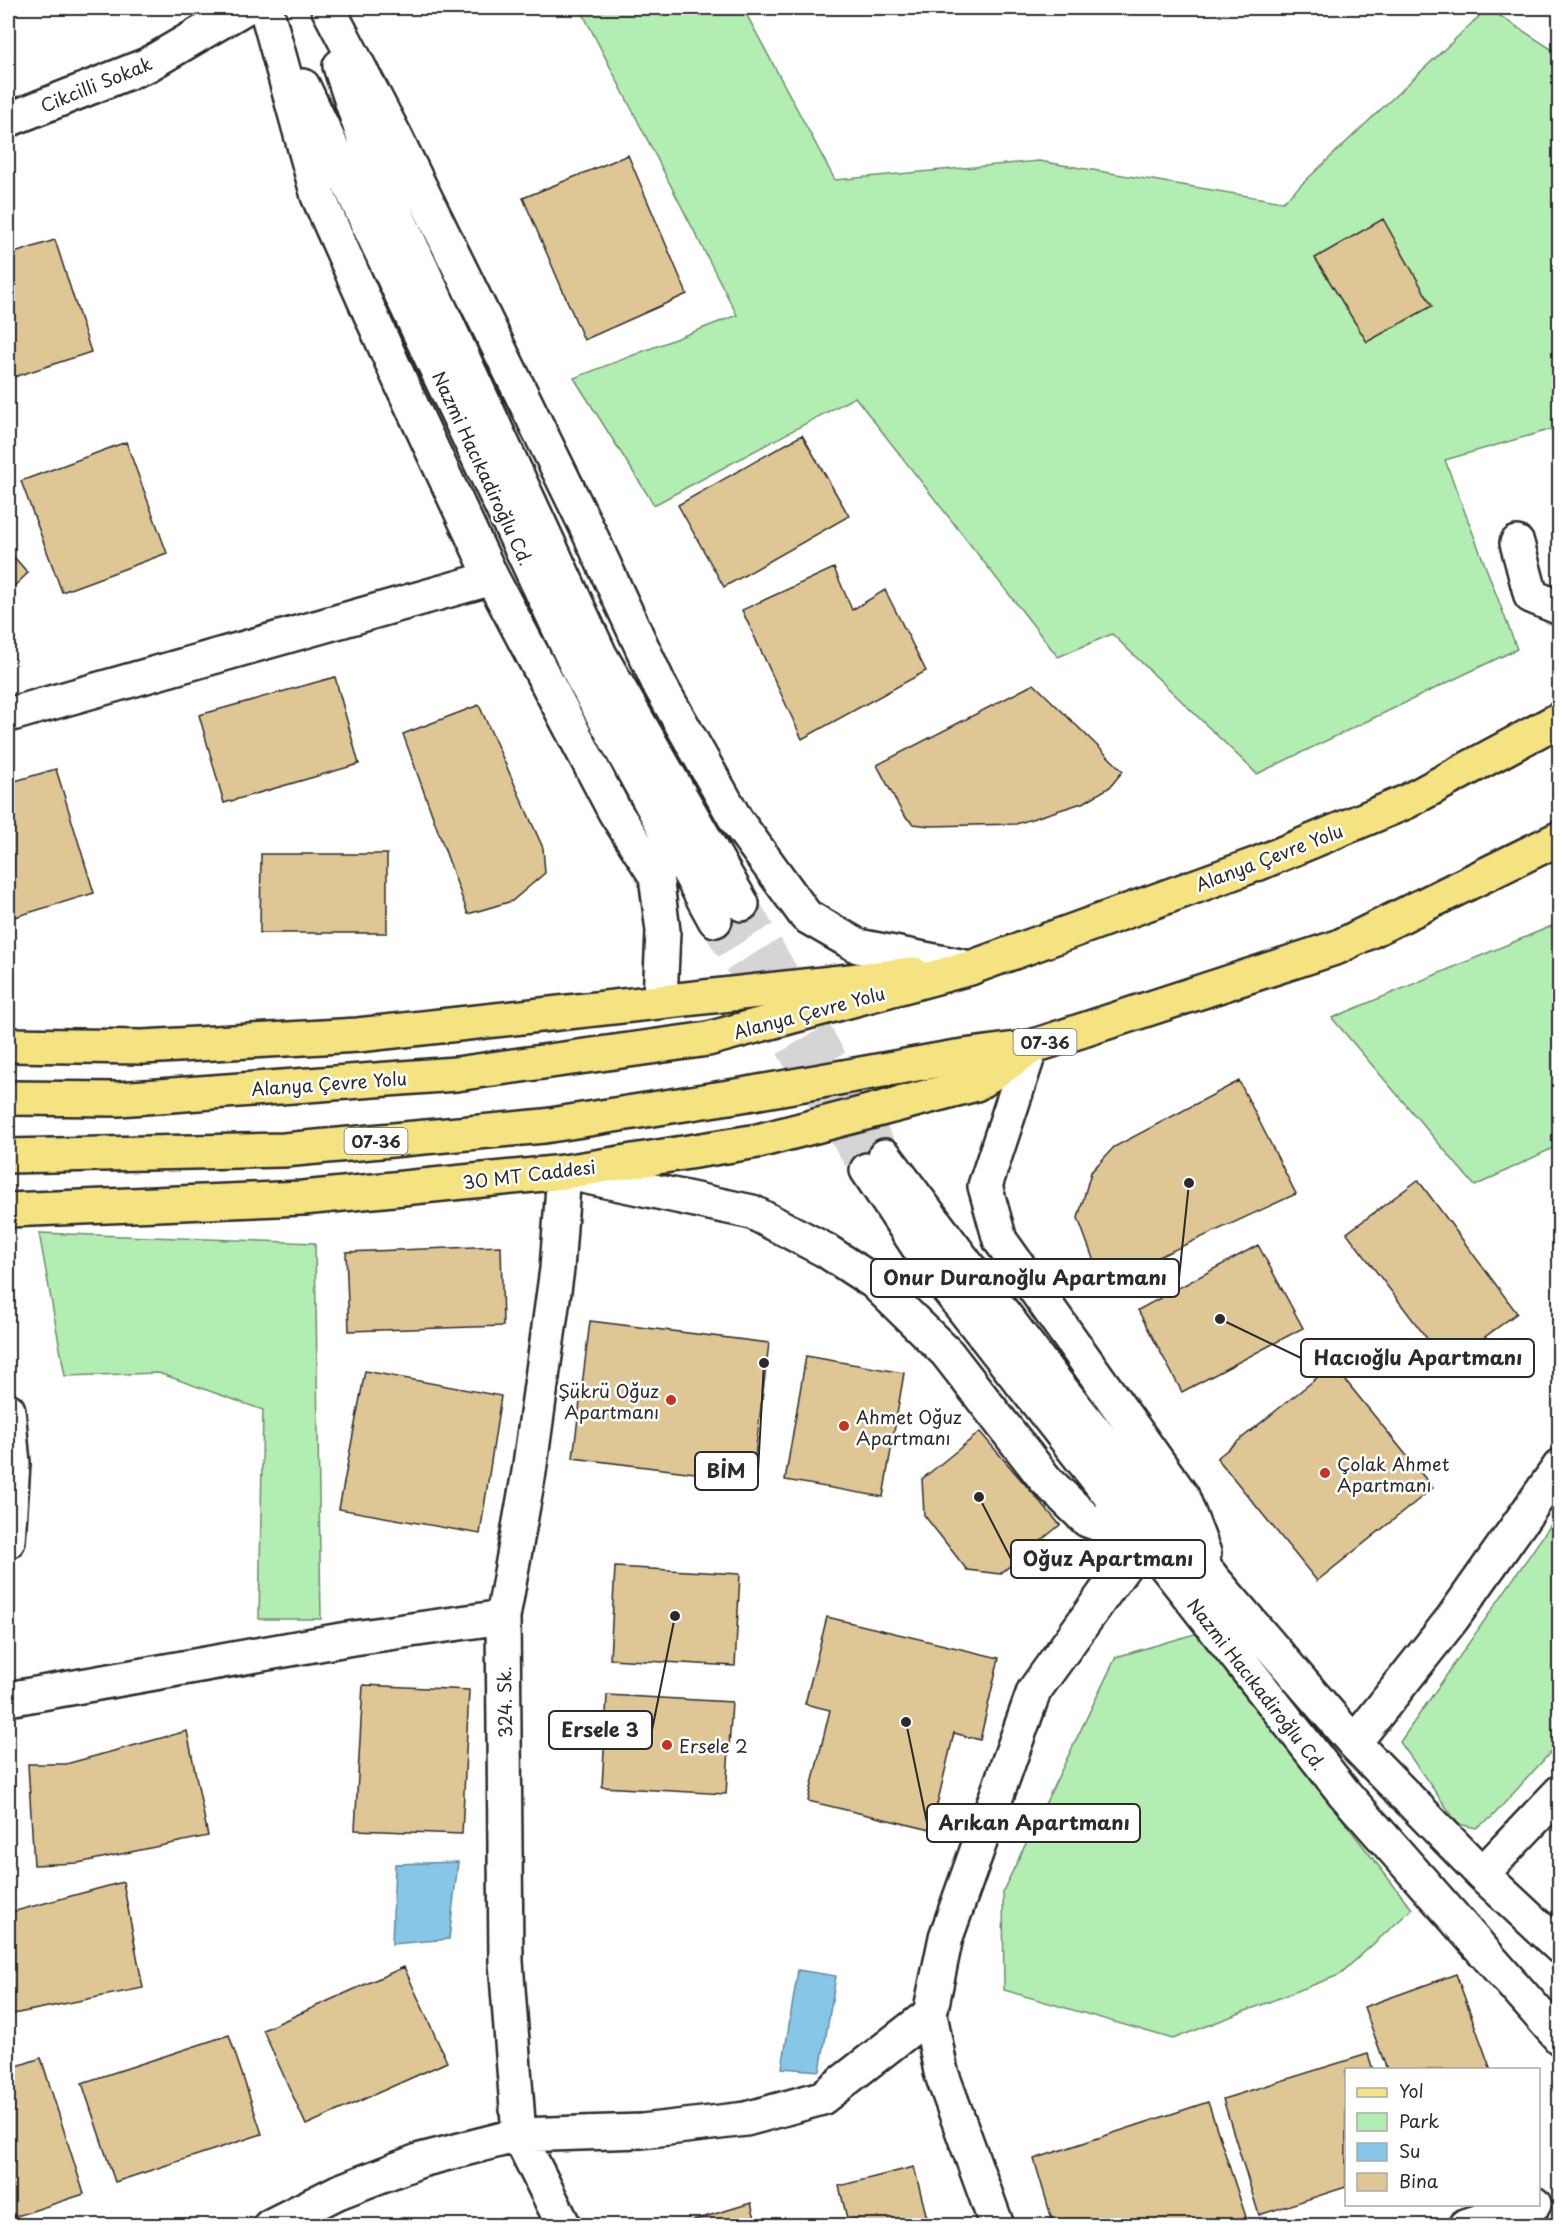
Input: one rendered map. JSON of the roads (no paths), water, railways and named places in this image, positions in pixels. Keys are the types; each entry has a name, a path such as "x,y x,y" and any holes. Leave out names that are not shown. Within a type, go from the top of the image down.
{"main road":[{"name":"Alanya Çevre Yolu","path":"8,1098 118,1099 456,1074 708,1039 969,968 1257,864 1406,802 1560,719"},
{"name":"07-36","path":"8,1156 284,1150 544,1126 742,1095 956,1057 1031,1047 1338,947 1560,838"},
{"path":"8,1045 143,1047 358,1035 660,1000 969,968"},
{"name":"30 MT Caddesi","path":"8,1210 303,1198 564,1172 758,1141 976,1084 1031,1047"}],"street":[{"name":"Cikcilli Sokak","path":"8,120 147,65 244,8"},
{"path":"267,8 318,196 492,578 615,812 656,876 663,931 660,1000"},
{"name":"Nazmi Hacıkadiroğlu Cd.","path":"267,8 344,176 582,677 729,912 600,655 371,159 321,8"},
{"path":"328,8 396,138 587,528 659,684 736,820 806,916 858,946 969,968"},
{"path":"1517,543 1531,596 1560,608"},
{"path":"8,715 492,578"},
{"name":"Nazmi Hacıkadiroğlu Cd.","path":"1031,1047 986,1186 1000,1240 1182,1496 1214,1580"},
{"name":"Nazmi Hacıkadiroğlu Cd.","path":"1560,1947 1482,1874 1354,1743 1214,1580 876,1163 936,1274 1143,1540 1344,1793 1560,2038"},
{"path":"564,1172 752,1212 825,1250 874,1282 947,1353 1045,1479 1087,1520 1143,1540 1034,1691 946,1937 930,2014 942,2072 997,2226"},
{"name":"324. Sk.","path":"564,1172 557,1269 529,1472 503,1617 506,1962 519,2135 564,2226"},
{"path":"8,1410 13,1463 8,1541"},
{"path":"1354,1743 1452,1618 1560,1466"},
{"path":"8,1699 347,1639 503,1617"},
{"path":"1482,1874 1560,1792"},
{"path":"270,2226 338,2192 421,2160 519,2135 642,2131 746,2120 822,2098 930,2014"},
{"path":"1540,2203 1560,2197"},
{"path":"1465,2226 1531,2206"}],"water":[{"path":"458,1862 449,1939 392,1944 395,1864"},
{"path":"798,1970 836,1976 820,2071 782,2068"}],"tunnel":[{"path":"742,904 885,1156"},
{"path":"715,920 867,1170"}],"place":[{"name":"Onur Duranoğlu Apartmanı","path":"1189,1183"},
{"name":"Hacıoğlu Apartmanı","path":"1220,1319"},
{"name":"BİM","path":"764,1363"},
{"name":"Şükrü Oğuz Apartmanı","path":"671,1400"},
{"name":"Ahmet Oğuz Apartmanı","path":"844,1426"},
{"name":"Çolak Ahmet Apartmanı","path":"1325,1473"},
{"name":"Oğuz Apartmanı","path":"979,1497"},
{"name":"Ersele 3","path":"675,1616"},
{"name":"Arıkan Apartmanı","path":"906,1722"},
{"name":"Ersele 2","path":"667,1745"}]}
